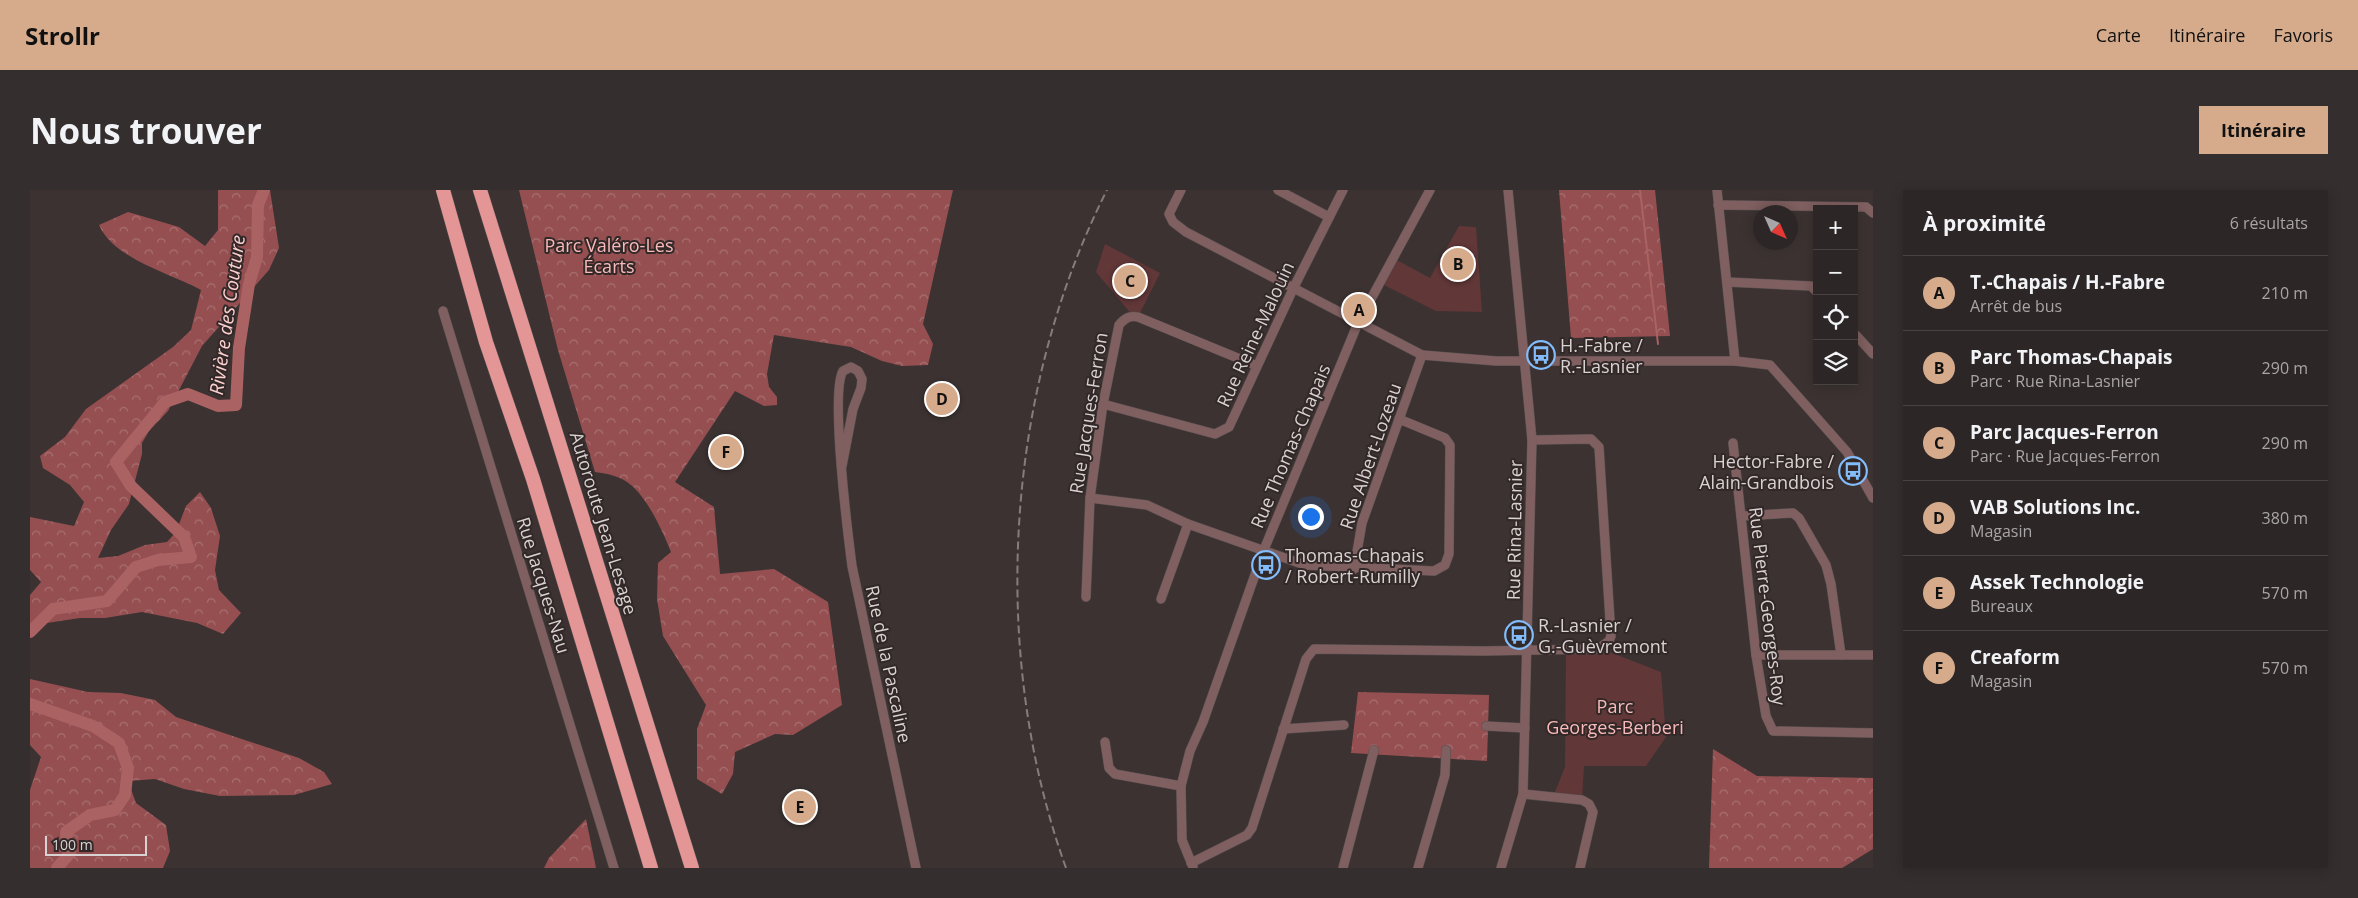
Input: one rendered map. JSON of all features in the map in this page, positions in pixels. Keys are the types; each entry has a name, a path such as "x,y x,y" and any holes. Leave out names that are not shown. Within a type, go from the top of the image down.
{"highway":[{"path":"443,190 486,342 533,479 651,868"},
{"name":"Autoroute Jean-Lesage","path":"480,190 692,868"}],"street":[{"path":"1181,190 1169,214 1173,222 1186,232 1422,355 1496,361 1736,361 1770,365 1847,452 1873,498"},
{"path":"1278,190 1329,217"},
{"name":"Rue Reine-Malouin","path":"1103,404 1215,434 1230,427 1294,288 1343,190"},
{"name":"Rue Thomas-Chapais","path":"1192,866 1182,840 1182,786 1190,751 1203,722 1263,552 1358,323 1430,190"},
{"name":"Rue Rina-Lasnier","path":"1501,868 1523,794 1532,440 1508,190"},
{"path":"1717,190 1736,361"},
{"path":"1718,205 1866,207 1873,213"},
{"path":"1727,282 1811,286 1813,288"},
{"name":"Rue Jacques-Nau","path":"443,311 614,868"},
{"name":"Rue Jacques-Ferron","path":"1086,597 1090,498 1103,404 1119,324 1126,318 1133,316 1257,366"},
{"path":"1858,337 1873,354"},
{"name":"Rue Albert-Lozeau","path":"1354,568 1362,523 1422,355"},
{"name":"Rue de la Pascaline","path":"842,466 853,409 861,388 862,379 858,371 851,367 843,371 838,384 842,466 852,566 916,868"},
{"path":"1090,498 1147,505 1188,524 1304,565 1434,571 1445,566 1449,554 1450,445 1444,438 1399,419"},
{"path":"1192,866 1247,835 1252,828 1306,659 1314,648 1598,649 1609,641 1611,636 1599,447 1591,439 1532,440"},
{"name":"Rue Pierre-Georges-Roy","path":"1733,444 1756,655 1766,716 1772,731 1873,734"},
{"path":"1741,516 1793,513 1799,518 1826,565 1831,584 1842,655"},
{"path":"1160,599 1188,524"},
{"path":"1756,655 1873,655"},
{"path":"1284,729 1344,725"},
{"path":"1486,726 1525,728"},
{"path":"1105,742 1109,768 1115,774 1182,786"},
{"path":"1343,868 1374,750"},
{"path":"1418,868 1445,774 1446,750"},
{"path":"1523,794 1582,800 1589,804 1593,812 1580,868"}],"green space":[{"path":"218,190 270,190 279,248 269,270 202,346 168,411 149,431 142,443 142,454 129,504 111,530 98,558 118,556 145,545 167,542 176,532 186,506 200,492 211,508 220,536 215,570 219,590 241,613 223,634 197,623 142,612 105,618 80,618 40,624 30,635 30,595 41,582 30,570 30,517 74,526 84,502 70,485 43,468 40,456 65,437 86,409 173,347 191,330 201,290 130,256 106,237 99,225 128,212 179,227 205,246 218,230"},
{"name":"Parc Valéro-Les Écarts","path":"519,190 953,190 923,324 933,344 928,365 902,366 882,361 851,347 774,335 767,374 769,387 777,397 777,405 764,406 735,391 675,482 714,507 720,574 774,569 828,602 842,705 793,735 775,734 735,752 733,774 722,794 697,779 697,729 706,705 663,636 657,599 658,563 671,552 654,516 637,491 619,477 595,472 558,350"},
{"path":"1559,190 1655,190 1670,336 1571,338"},
{"path":"1459,226 1476,227 1482,312 1436,311 1380,283 1393,258 1430,278"},
{"path":"1105,244 1160,273 1138,317 1133,316 1096,272"},
{"name":"Parc Georges-Berberi","path":"1605,646 1607,651 1661,672 1666,737 1646,766 1584,766 1582,800 1553,797 1565,767 1566,649"},
{"path":"30,679 88,692 121,693 155,700 176,717 299,758 324,772 332,784 294,795 220,796 184,789 155,779 128,781 136,803 166,825 170,851 163,868 30,868 30,790 41,757 30,745"},
{"path":"1358,692 1489,695 1487,761 1351,753"},
{"path":"1713,749 1757,776 1873,778 1873,849 1842,868 1709,868"},
{"path":"586,819 596,868 544,868 549,858"}],"waterway":[{"name":"Rivière des Couture","path":"30,632 53,609 107,601 136,567 158,560 191,557 184,537 131,486 116,462 165,402 188,394 218,406 236,405 239,348 249,284 257,257 258,205 264,190"},
{"path":"1640,190 1658,344"},
{"name":"Rivière des Couture","path":"30,704 93,726 119,743 128,768 125,795 115,810 90,815 66,832 67,846 70,853 57,868"}],"railway":[{"path":"1066,868 1041,786 1025,700 1018,613 1019,525 1028,437 1046,351 1073,269 1107,190"}],"place":[{"name":"Parc Thomas-Chapais","path":"1458,264"},
{"name":"Parc Jacques-Ferron","path":"1130,281"},
{"name":"T.-Chapais / H.-Fabre","path":"1359,310"},
{"name":"H.-Fabre / R.-Lasnier","path":"1541,355"},
{"name":"VAB Solutions Inc.","path":"942,399"},
{"name":"Creaform","path":"726,452"},
{"name":"Hector-Fabre / Alain-Grandbois","path":"1853,471"},
{"name":"Thomas-Chapais / Robert-Rumilly","path":"1266,565"},
{"name":"R.-Lasnier / G.-Guèvremont","path":"1519,635"},
{"name":"Assek Technologie","path":"800,807"}]}
